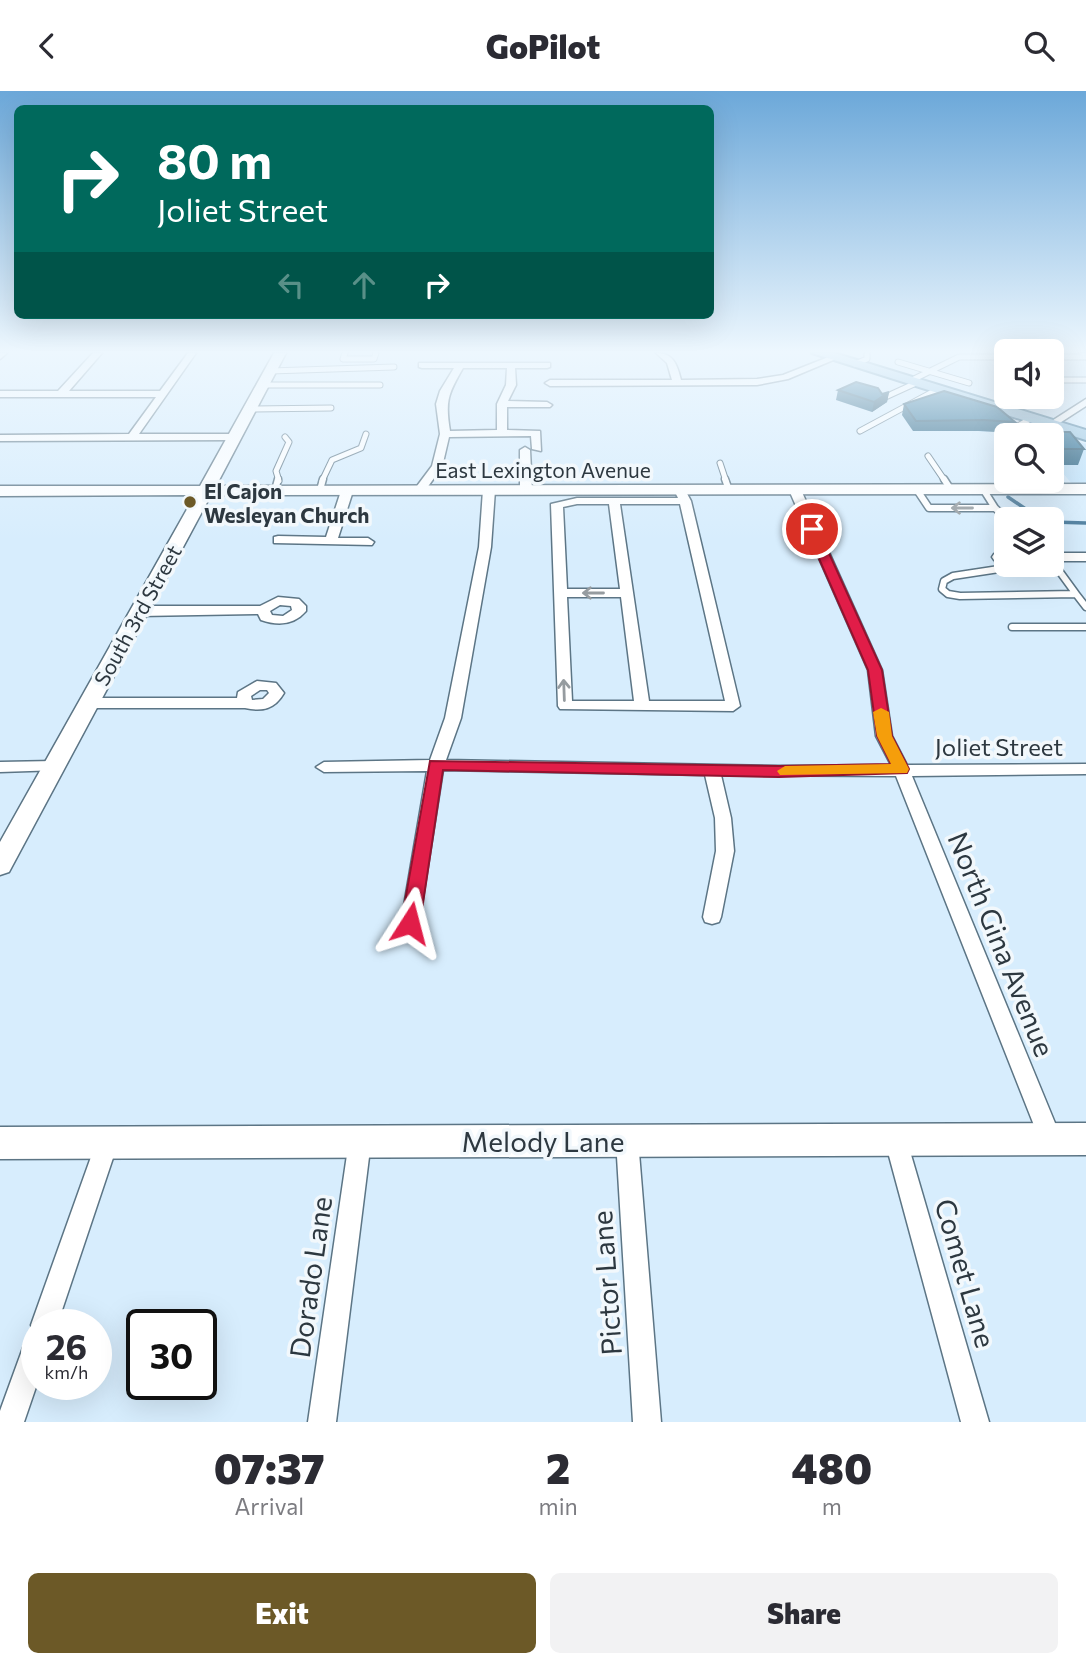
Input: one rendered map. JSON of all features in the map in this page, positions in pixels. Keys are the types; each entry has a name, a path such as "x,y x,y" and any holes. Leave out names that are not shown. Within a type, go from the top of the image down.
{"main road":[{"path":"1023,415 1039,423"},
{"path":"1064,433 1086,435"}],"street":[{"path":"132,437 148,415"},
{"name":"South 3rd Street","path":"0,865 247,415"},
{"path":"420,490 425,479 437,467 446,434 443,415"},
{"path":"500,433 503,428 502,415"},
{"path":"446,434 536,433 526,490"},
{"path":"0,438 234,437"},
{"name":"East Lexington Avenue","path":"0,491 526,490 683,496 729,490 994,489"},
{"name":"East Lexington Avenue","path":"1064,489 1086,489"},
{"path":"410,923 436,765 453,718 485,547 489,490"},
{"name":"North Gina Avenue","path":"795,490 875,670 884,736 901,769 1051,1140"},
{"path":"331,541 347,491"},
{"path":"683,496 733,706 565,706 557,504 565,501 614,501 683,496"},
{"path":"614,501 642,706"},
{"path":"278,540 368,542"},
{"path":"1064,558 1086,557"},
{"path":"560,593 626,593"},
{"path":"140,611 263,610"},
{"path":"89,703 246,703"},
{"name":"Joliet Street","path":"324,767 436,765 712,769 1086,769"},
{"path":"0,767 54,766"},
{"path":"712,769 723,818 725,851 712,916"},
{"name":"Melody Lane","path":"0,1143 1086,1139"},
{"name":"Pictor Lane","path":"627,1140 647,1422"},
{"name":"Dorado Lane","path":"322,1422 360,1141"},
{"name":"Comet Lane","path":"896,1141 975,1422"},
{"path":"50,1309 107,1143"},
{"path":"10,1422 21,1391"}],"lane":[{"path":"860,431 890,415"},
{"path":"320,490 328,462 361,448 366,434"},
{"path":"275,490 279,481 276,471 289,442 285,437"},
{"path":"929,456 951,489"},
{"path":"720,463 729,490"},
{"path":"983,489 994,507"},
{"path":"917,490 929,508 994,508"},
{"path":"994,570 953,576 944,581 942,589 948,594 960,596 1076,594"},
{"path":"1064,576 1086,607"},
{"path":"1013,627 1086,627"}],"shaded area":[{"path":"994,426 994,432 978,430"},
{"path":"1064,438 1086,444 1086,483 1072,484 1064,474"}],"building":[{"path":"912,415 1007,415 1015,422 916,421"},
{"path":"1064,432 1070,432 1084,449 1064,449"}],"waterway":[{"path":"1008,497 1023,507"},
{"path":"1064,522 1086,523"}],"slow traffic":[{"path":"785,771 901,769 884,736 881,712"}],"place":[{"name":"El Cajon Wesleyan Church","path":"190,502"}],"route":[{"path":"410,923 436,765 779,771 901,769 884,736 875,670 812,529"}]}
